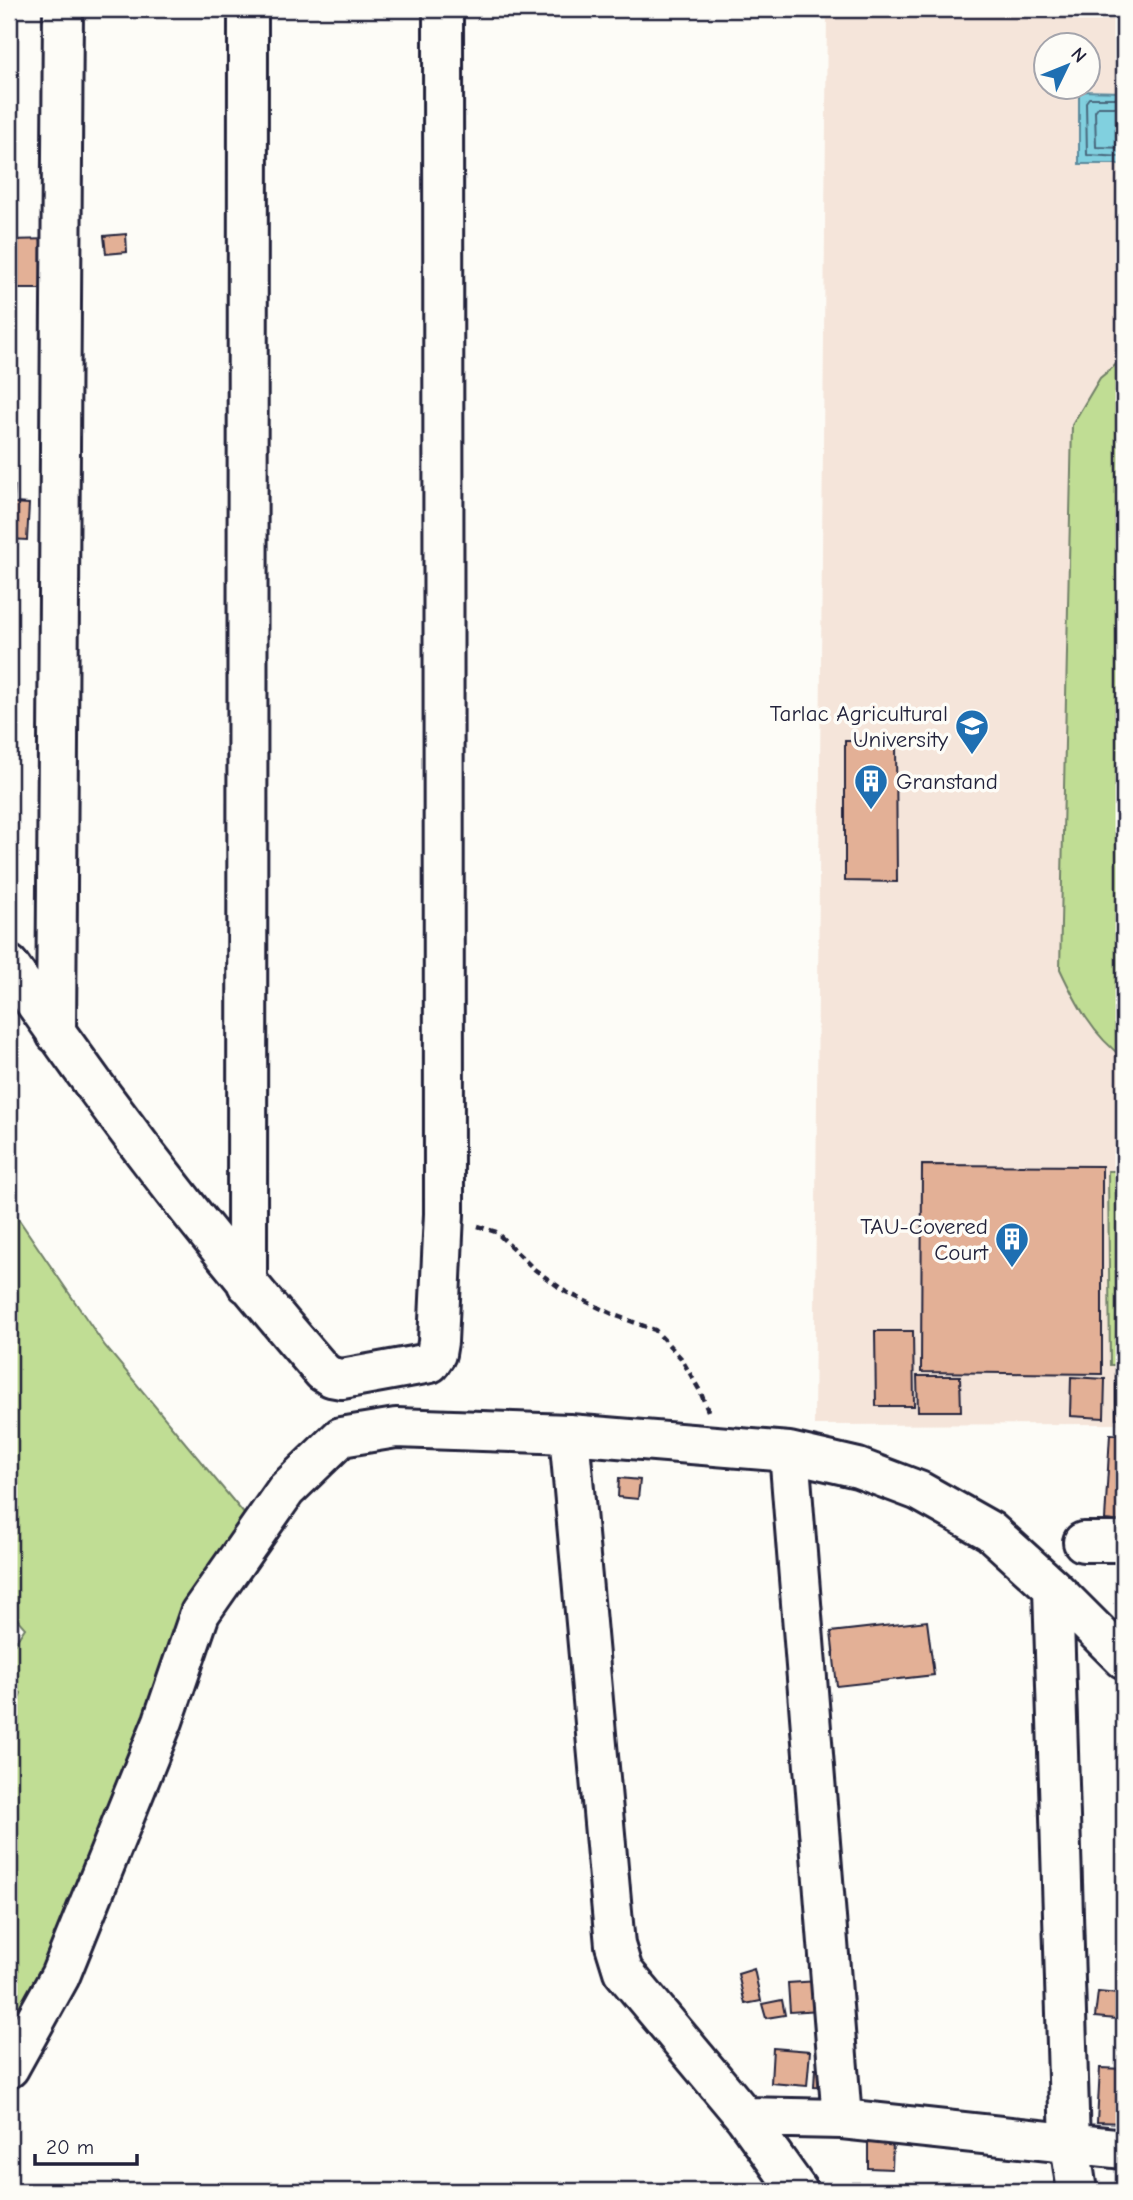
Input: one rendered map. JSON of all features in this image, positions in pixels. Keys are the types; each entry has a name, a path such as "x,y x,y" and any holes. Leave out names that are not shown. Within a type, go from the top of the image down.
{"street":[{"path":"56,1034 63,9"},
{"path":"247,1284 248,9"},
{"path":"9,965 56,1034 247,1284 323,1372 342,1379 430,1363 436,1354 438,1342 444,1214 443,9"},
{"path":"9,2068 19,2024 65,1963 163,1721 200,1613 286,1490 341,1437 396,1427 569,1434 789,1452 858,1468 919,1491 990,1531 1053,1588 1124,1659"},
{"path":"569,1434 615,1945 623,1971 745,2117 798,2191"},
{"path":"789,1452 842,2119"},
{"path":"1083,1542 1124,1542"},
{"path":"1053,1588 1070,2144 1077,2191"},
{"path":"745,2117 842,2119 1124,2149"}],"path":[{"path":"444,1214 496,1232 534,1269 566,1292 655,1330 681,1358 701,1391 719,1446"}],"shaded area":[{"name":"Tarlac Agricultural University","path":"827,9 1124,9 1124,1424 814,1425"}],"green space":[{"path":"1124,358 1124,1058 1094,1029 1060,969 1072,425 1100,378"},
{"path":"1108,1171 1124,1171 1124,1365 1110,1365"},
{"path":"9,1205 105,1346 250,1521 50,1963 23,2012 9,2001 9,1723 21,1693 9,1682 9,1652 25,1628 9,1610"}],"water":[{"path":"1102,92 1124,92 1124,164 1079,164 1079,102 1102,102"}],"building":[{"path":"126,234 127,252 106,254 104,236"},
{"path":"51,239 52,289 9,289 9,240"},
{"path":"9,486 15,486 14,503 29,504 27,540 9,539"},
{"name":"Granstand","path":"845,741 896,741 897,882 845,881"},
{"name":"TAU-Covered Court","path":"922,1165 1102,1166 1102,1374 921,1372"},
{"path":"875,1331 913,1331 914,1406 876,1406"},
{"path":"1116,1371 1124,1371 1124,1418 1116,1418"},
{"path":"917,1376 960,1376 961,1411 918,1411"},
{"path":"1071,1377 1105,1379 1104,1418 1070,1416"},
{"path":"1110,1434 1124,1435 1124,1522 1105,1520"},
{"path":"619,1478 640,1480 638,1499 618,1497"},
{"path":"927,1621 934,1675 837,1686 831,1632"},
{"path":"754,1969 761,2001 745,2004 738,1974"},
{"path":"818,1981 820,2010 790,2012 788,1983"},
{"path":"1098,1992 1118,1994 1116,2019 1095,2017"},
{"path":"782,2000 785,2015 766,2018 762,2004"},
{"path":"773,2048 810,2051 807,2086 771,2083"},
{"path":"1100,2068 1124,2069 1124,2123 1097,2122"},
{"path":"815,2069 832,2069 832,2088 814,2087"},
{"path":"868,2140 893,2141 892,2169 868,2168"}],"place":[{"name":"Tarlac Agricultural University","path":"972,756"},
{"name":"Granstand","path":"871,811"},
{"name":"TAU-Covered Court","path":"1012,1269"}]}
